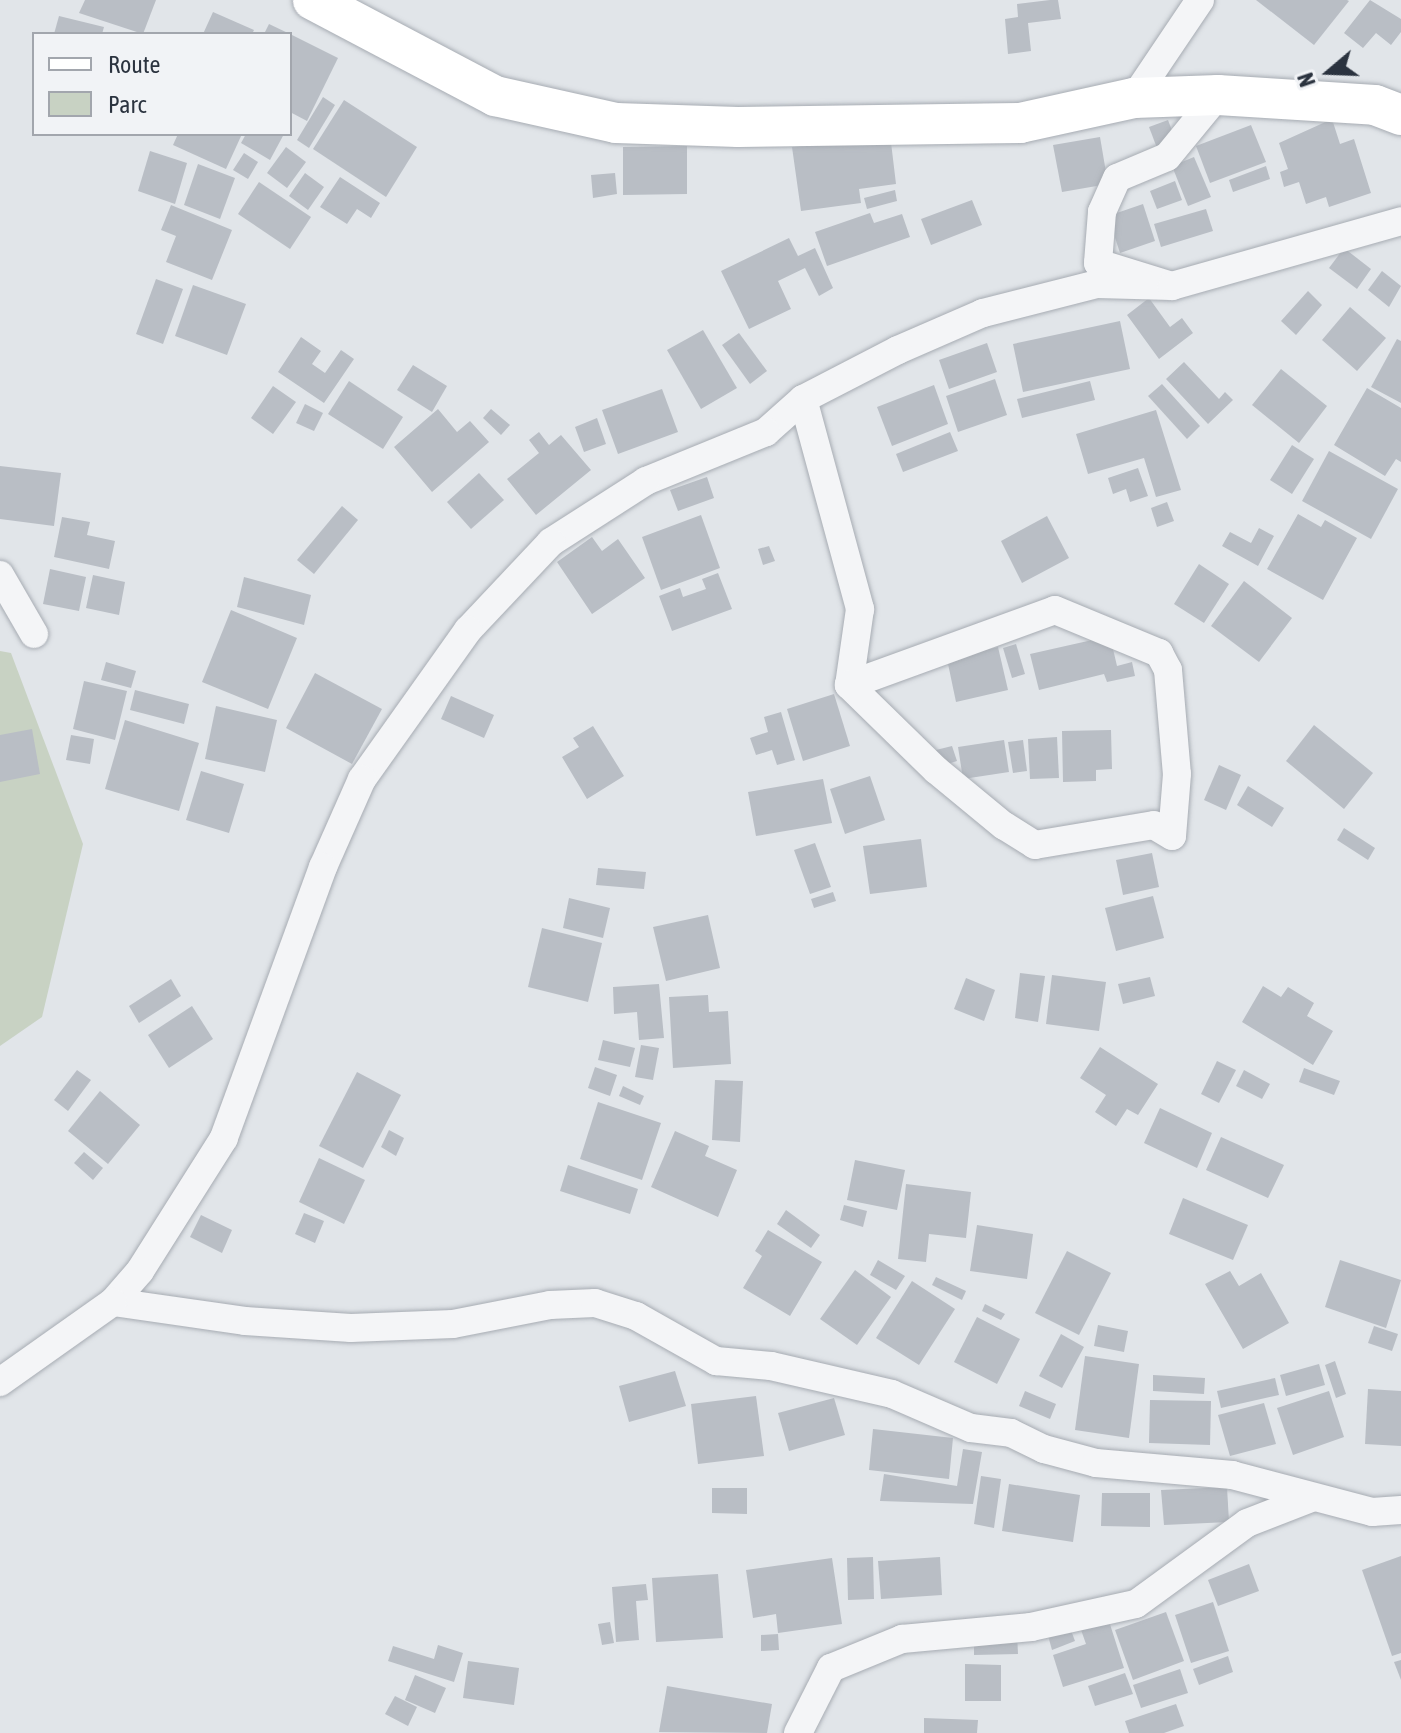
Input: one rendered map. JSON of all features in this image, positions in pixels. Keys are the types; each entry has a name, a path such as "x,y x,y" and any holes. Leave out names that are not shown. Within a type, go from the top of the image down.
{"main road":[{"path":"313,0 495,96 616,123 786,127 1020,123 1134,98 1218,95 1375,105 1401,115"}],"street":[{"path":"1134,98 1200,0"},
{"path":"1172,286 1098,263 1102,212 1117,178 1167,157 1218,95"},
{"path":"0,1382 113,1302 140,1271 224,1138 323,867 362,779 468,630 551,542 646,481 766,432 803,399 983,313 1097,284 1172,286 1401,221"},
{"path":"803,399 860,609 849,685"},
{"path":"0,575 34,634"},
{"path":"1055,610 1150,645 1168,670 1177,774 1172,836 1154,825 1035,845 1004,826 936,770 849,685 1055,610"},
{"path":"113,1302 245,1321 351,1328 453,1324 550,1305 595,1303 636,1316 716,1361 771,1366 892,1394 971,1428 1011,1433 1044,1449 1096,1463 1232,1475 1372,1512 1401,1510"},
{"path":"798,1733 831,1668 902,1639 1031,1627 1136,1604 1247,1523 1311,1498"}],"green space":[{"path":"0,651 11,653 83,844 42,1017 0,1046"}],"building":[{"path":"85,0 156,0 144,32 79,13"},
{"path":"1058,0 1061,19 1028,23 1031,51 1008,54 1005,19 1018,17 1017,4"},
{"path":"1256,0 1347,0 1349,1 1314,45"},
{"path":"1370,0 1401,19 1401,32 1391,45 1376,33 1363,48 1344,33"},
{"path":"213,12 254,30 253,32 204,32"},
{"path":"59,16 104,27 103,32 55,32"},
{"path":"269,24 286,32 265,32"},
{"path":"292,35 338,58 307,121 292,113"},
{"path":"323,97 335,105 309,148 297,140"},
{"path":"344,100 417,147 386,197 313,149"},
{"path":"1332,119 1340,144 1354,139 1371,193 1329,207 1326,197 1306,204 1299,182 1284,187 1280,172 1288,169 1279,143"},
{"path":"1168,120 1176,141 1157,148 1149,127"},
{"path":"1251,125 1266,162 1210,183 1196,146"},
{"path":"890,134 896,184 859,189 861,203 801,211 792,147"},
{"path":"177,136 241,136 226,169 173,145"},
{"path":"245,136 283,136 270,160 241,143"},
{"path":"1100,137 1108,184 1062,192 1053,145"},
{"path":"687,146 687,194 623,195 623,147"},
{"path":"286,147 306,162 287,188 267,173"},
{"path":"150,151 187,163 175,204 138,191"},
{"path":"244,153 258,162 248,179 233,170"},
{"path":"1194,157 1211,197 1188,206 1172,166"},
{"path":"198,164 235,178 220,219 184,205"},
{"path":"1266,166 1270,179 1233,192 1229,180"},
{"path":"305,173 324,187 308,210 289,196"},
{"path":"615,173 617,194 593,198 591,175"},
{"path":"340,177 380,203 371,218 357,209 347,224 320,207"},
{"path":"1175,181 1182,200 1157,209 1150,191"},
{"path":"259,182 311,217 290,249 238,214"},
{"path":"895,190 897,201 867,209 864,198"},
{"path":"972,200 982,225 931,245 921,219"},
{"path":"1143,204 1155,241 1120,253 1108,216"},
{"path":"171,205 232,230 212,280 166,262 176,236 161,230"},
{"path":"1206,209 1213,231 1161,247 1154,224"},
{"path":"870,213 874,223 902,214 910,237 827,266 815,232"},
{"path":"789,238 798,256 815,248 833,288 819,296 805,268 778,281 791,309 749,329 721,271"},
{"path":"1344,248 1371,269 1357,289 1329,268"},
{"path":"1382,271 1401,286 1389,307 1368,290"},
{"path":"156,279 183,289 163,344 136,334"},
{"path":"193,285 246,304 227,355 175,336"},
{"path":"1308,291 1322,305 1296,335 1281,321"},
{"path":"1149,298 1170,327 1182,318 1193,333 1159,359 1127,315"},
{"path":"1350,307 1386,338 1357,371 1322,340"},
{"path":"1120,321 1130,369 1023,392 1013,344"},
{"path":"703,330 737,388 701,409 667,350"},
{"path":"739,333 767,371 750,384 722,345"},
{"path":"301,337 321,351 312,364 325,373 341,350 354,359 324,403 278,372"},
{"path":"1397,339 1401,341 1401,403 1371,387"},
{"path":"987,343 997,372 949,389 939,360"},
{"path":"1184,362 1219,399 1225,392 1233,400 1208,424 1166,379"},
{"path":"413,365 447,386 432,412 397,390"},
{"path":"1281,369 1327,406 1299,443 1252,405"},
{"path":"995,379 1007,415 958,432 946,396"},
{"path":"349,381 403,417 383,449 328,414"},
{"path":"1090,381 1095,400 1022,418 1017,399"},
{"path":"1162,384 1200,426 1187,439 1148,396"},
{"path":"934,385 948,424 892,446 877,407"},
{"path":"273,386 296,402 273,434 251,418"},
{"path":"1367,388 1401,408 1401,462 1396,459 1385,476 1334,445"},
{"path":"662,389 678,432 618,454 602,410"},
{"path":"305,404 323,413 314,431 296,423"},
{"path":"438,409 457,432 470,421 489,442 432,492 394,447"},
{"path":"491,409 510,425 501,435 483,418"},
{"path":"1156,410 1181,490 1156,497 1144,458 1088,474 1076,434"},
{"path":"597,418 606,444 584,452 575,427"},
{"path":"539,432 549,445 561,435 591,470 536,515 507,479 539,453 529,440"},
{"path":"950,432 958,451 903,472 896,454"},
{"path":"1292,445 1314,459 1292,494 1270,480"},
{"path":"1329,451 1398,489 1371,539 1302,501"},
{"path":"0,466 61,473 54,526 0,519"},
{"path":"1138,468 1148,496 1130,502 1126,489 1113,494 1108,478"},
{"path":"479,473 504,500 471,529 447,502"},
{"path":"707,477 714,498 678,511 670,490"},
{"path":"1167,502 1174,521 1157,527 1151,508"},
{"path":"342,506 358,520 314,574 297,560"},
{"path":"1298,514 1321,527 1325,520 1357,538 1323,600 1267,569"},
{"path":"701,515 720,568 661,590 642,537"},
{"path":"1047,516 1069,558 1022,583 1001,541"},
{"path":"62,517 90,522 87,535 115,541 109,569 54,557"},
{"path":"1259,528 1274,536 1258,566 1222,546 1230,532 1251,543"},
{"path":"592,537 602,551 618,539 645,578 592,614 557,562"},
{"path":"769,546 775,561 763,565 758,549"},
{"path":"1199,564 1229,584 1204,623 1174,604"},
{"path":"50,569 86,577 79,611 43,604"},
{"path":"718,573 732,609 672,631 659,596 680,588 683,597 706,589 702,579"},
{"path":"93,575 125,582 119,615 86,608"},
{"path":"244,577 311,595 304,625 237,607"},
{"path":"1244,581 1292,618 1259,662 1211,626"},
{"path":"231,610 297,638 268,709 202,682"},
{"path":"1110,636 1117,666 1132,662 1135,676 1107,682 1104,674 1039,690 1030,654"},
{"path":"1016,644 1025,674 1012,678 1003,648"},
{"path":"998,647 1008,690 956,702 947,659"},
{"path":"106,662 136,671 131,688 101,680"},
{"path":"315,673 382,709 352,764 286,728"},
{"path":"84,681 127,691 115,740 73,729"},
{"path":"135,690 189,704 184,724 130,710"},
{"path":"834,694 850,746 803,761 787,709"},
{"path":"451,696 494,715 484,738 441,719"},
{"path":"216,706 277,720 265,772 205,759"},
{"path":"781,712 795,760 777,765 772,750 756,755 750,738 768,732 764,717"},
{"path":"125,720 199,743 179,811 105,789"},
{"path":"1314,725 1373,773 1344,809 1286,761"},
{"path":"593,726 624,776 587,799 562,757 579,747 573,738"},
{"path":"32,729 40,774 0,782 0,735"},
{"path":"1111,730 1112,769 1096,770 1096,781 1063,782 1062,731"},
{"path":"71,735 94,739 90,764 66,760"},
{"path":"1057,737 1059,778 1030,779 1028,739"},
{"path":"1004,740 1009,772 963,779 958,747"},
{"path":"1023,740 1027,771 1013,773 1008,742"},
{"path":"952,746 957,761 941,766 936,750"},
{"path":"1219,765 1241,775 1226,810 1204,800"},
{"path":"201,771 244,784 229,833 186,820"},
{"path":"870,776 885,820 845,834 830,789"},
{"path":"823,779 832,823 756,836 748,792"},
{"path":"1248,786 1284,808 1272,827 1237,805"},
{"path":"1344,828 1375,848 1368,860 1337,840"},
{"path":"921,839 927,887 870,894 863,846"},
{"path":"815,843 831,887 810,894 794,850"},
{"path":"1152,853 1159,887 1123,895 1116,860"},
{"path":"598,868 646,872 644,889 596,885"},
{"path":"833,892 836,901 814,908 811,899"},
{"path":"1153,896 1164,938 1116,951 1105,908"},
{"path":"569,898 610,908 603,938 563,928"},
{"path":"708,915 720,968 666,981 653,927"},
{"path":"542,928 602,943 588,1002 528,987"},
{"path":"1020,973 1045,976 1038,1022 1015,1018"},
{"path":"1052,975 1106,982 1099,1031 1046,1024"},
{"path":"1150,977 1155,996 1123,1004 1118,984"},
{"path":"966,978 995,990 984,1021 954,1009"},
{"path":"171,979 181,996 139,1023 129,1006"},
{"path":"659,984 664,1038 639,1040 637,1012 614,1014 613,987"},
{"path":"1263,986 1281,997 1288,987 1314,1003 1307,1016 1333,1031 1313,1065 1242,1022"},
{"path":"708,995 709,1012 728,1011 731,1064 673,1068 669,997"},
{"path":"192,1006 213,1039 169,1068 148,1035"},
{"path":"603,1040 635,1048 630,1067 598,1060"},
{"path":"641,1045 659,1048 653,1080 635,1077"},
{"path":"1100,1047 1158,1084 1138,1115 1127,1109 1116,1126 1095,1112 1106,1095 1080,1078"},
{"path":"1217,1061 1236,1070 1219,1103 1201,1094"},
{"path":"595,1067 617,1075 610,1096 588,1088"},
{"path":"1304,1068 1340,1081 1334,1095 1299,1082"},
{"path":"77,1070 91,1080 68,1111 54,1100"},
{"path":"1244,1070 1270,1084 1262,1099 1236,1086"},
{"path":"357,1072 401,1095 363,1168 319,1146"},
{"path":"715,1080 743,1081 740,1142 712,1140"},
{"path":"623,1086 644,1096 640,1105 619,1096"},
{"path":"100,1091 140,1125 108,1164 68,1131"},
{"path":"598,1102 661,1123 642,1180 580,1159"},
{"path":"1160,1108 1212,1133 1197,1168 1144,1143"},
{"path":"389,1130 404,1138 396,1156 381,1147"},
{"path":"675,1131 709,1146 705,1156 737,1170 718,1217 651,1187"},
{"path":"1221,1137 1284,1165 1268,1198 1206,1170"},
{"path":"84,1152 103,1168 93,1180 74,1163"},
{"path":"319,1158 365,1180 344,1224 299,1202"},
{"path":"855,1160 905,1170 897,1210 847,1200"},
{"path":"568,1165 638,1189 630,1214 560,1191"},
{"path":"906,1184 971,1192 966,1238 929,1234 926,1262 898,1259"},
{"path":"1183,1198 1248,1225 1233,1260 1169,1234"},
{"path":"844,1205 867,1211 863,1227 840,1220"},
{"path":"786,1210 820,1235 811,1248 777,1224"},
{"path":"304,1213 324,1221 315,1243 295,1234"},
{"path":"201,1215 232,1230 222,1253 190,1237"},
{"path":"977,1225 1033,1234 1027,1279 970,1271"},
{"path":"768,1230 822,1262 790,1316 743,1288 762,1256 755,1251"},
{"path":"1067,1251 1111,1273 1079,1335 1035,1313"},
{"path":"878,1260 905,1276 896,1290 870,1275"},
{"path":"1340,1260 1401,1280 1386,1328 1325,1307"},
{"path":"855,1270 891,1297 857,1345 820,1319"},
{"path":"1230,1271 1239,1286 1261,1273 1289,1323 1243,1349 1205,1284"},
{"path":"936,1277 966,1291 962,1300 932,1285"},
{"path":"912,1281 955,1309 919,1365 876,1338"},
{"path":"985,1304 1005,1314 1001,1320 982,1311"},
{"path":"977,1317 1020,1339 997,1384 954,1362"},
{"path":"1098,1325 1128,1331 1124,1352 1094,1346"},
{"path":"1374,1326 1398,1334 1392,1351 1368,1343"},
{"path":"1061,1334 1084,1347 1062,1388 1039,1376"},
{"path":"1085,1356 1139,1364 1129,1438 1075,1430"},
{"path":"1335,1361 1346,1394 1336,1398 1325,1365"},
{"path":"1319,1364 1325,1385 1286,1396 1280,1375"},
{"path":"675,1371 686,1406 629,1422 619,1386"},
{"path":"1153,1375 1205,1378 1204,1394 1153,1391"},
{"path":"1275,1378 1279,1395 1221,1408 1217,1391"},
{"path":"1368,1389 1401,1391 1401,1446 1365,1444"},
{"path":"1025,1391 1056,1404 1050,1419 1019,1406"},
{"path":"1329,1391 1344,1437 1293,1455 1277,1408"},
{"path":"756,1396 764,1456 698,1464 691,1404"},
{"path":"834,1398 845,1435 789,1451 778,1413"},
{"path":"1150,1400 1211,1401 1210,1445 1149,1443"},
{"path":"1264,1403 1276,1444 1230,1456 1218,1415"},
{"path":"873,1429 953,1438 949,1479 869,1470"},
{"path":"963,1449 982,1452 973,1504 880,1501 884,1474 957,1486"},
{"path":"981,1476 1001,1479 994,1528 974,1524"},
{"path":"1009,1484 1080,1495 1073,1542 1002,1531"},
{"path":"1227,1487 1229,1522 1164,1525 1161,1490"},
{"path":"712,1488 747,1488 747,1514 712,1513"},
{"path":"1102,1493 1150,1493 1150,1527 1101,1526"},
{"path":"1401,1556 1401,1653 1392,1656 1362,1570"},
{"path":"873,1557 874,1599 848,1600 847,1558"},
{"path":"940,1557 942,1595 881,1599 878,1561"},
{"path":"832,1558 842,1624 778,1633 776,1614 753,1618 746,1570"},
{"path":"1249,1564 1259,1591 1218,1606 1208,1580"},
{"path":"718,1574 723,1638 656,1642 652,1578"},
{"path":"646,1584 648,1600 636,1601 639,1640 616,1642 612,1587"},
{"path":"1213,1602 1229,1651 1191,1663 1175,1615"},
{"path":"1166,1612 1184,1661 1133,1680 1115,1630"},
{"path":"1108,1618 1124,1668 1063,1687 1053,1655 1086,1644 1080,1627"},
{"path":"610,1622 614,1643 602,1645 598,1624"},
{"path":"1069,1625 1075,1641 1052,1650 1047,1632"},
{"path":"1017,1633 1018,1654 974,1655 974,1634"},
{"path":"778,1634 779,1650 761,1651 761,1635"},
{"path":"438,1645 463,1653 454,1682 388,1661 393,1646 434,1659"},
{"path":"1228,1656 1233,1672 1199,1685 1193,1669"},
{"path":"1401,1660 1401,1680 1394,1662"},
{"path":"468,1661 519,1668 514,1705 463,1698"},
{"path":"965,1664 1001,1665 1001,1701 965,1701"},
{"path":"1180,1669 1188,1693 1141,1708 1133,1685"},
{"path":"1125,1673 1133,1694 1095,1706 1088,1686"},
{"path":"415,1675 446,1688 435,1713 405,1700"},
{"path":"667,1686 772,1704 767,1733 659,1732"},
{"path":"395,1696 417,1707 408,1726 385,1714"},
{"path":"1176,1704 1184,1726 1164,1733 1129,1733 1125,1721"},
{"path":"924,1718 978,1720 977,1733 924,1733"}]}
